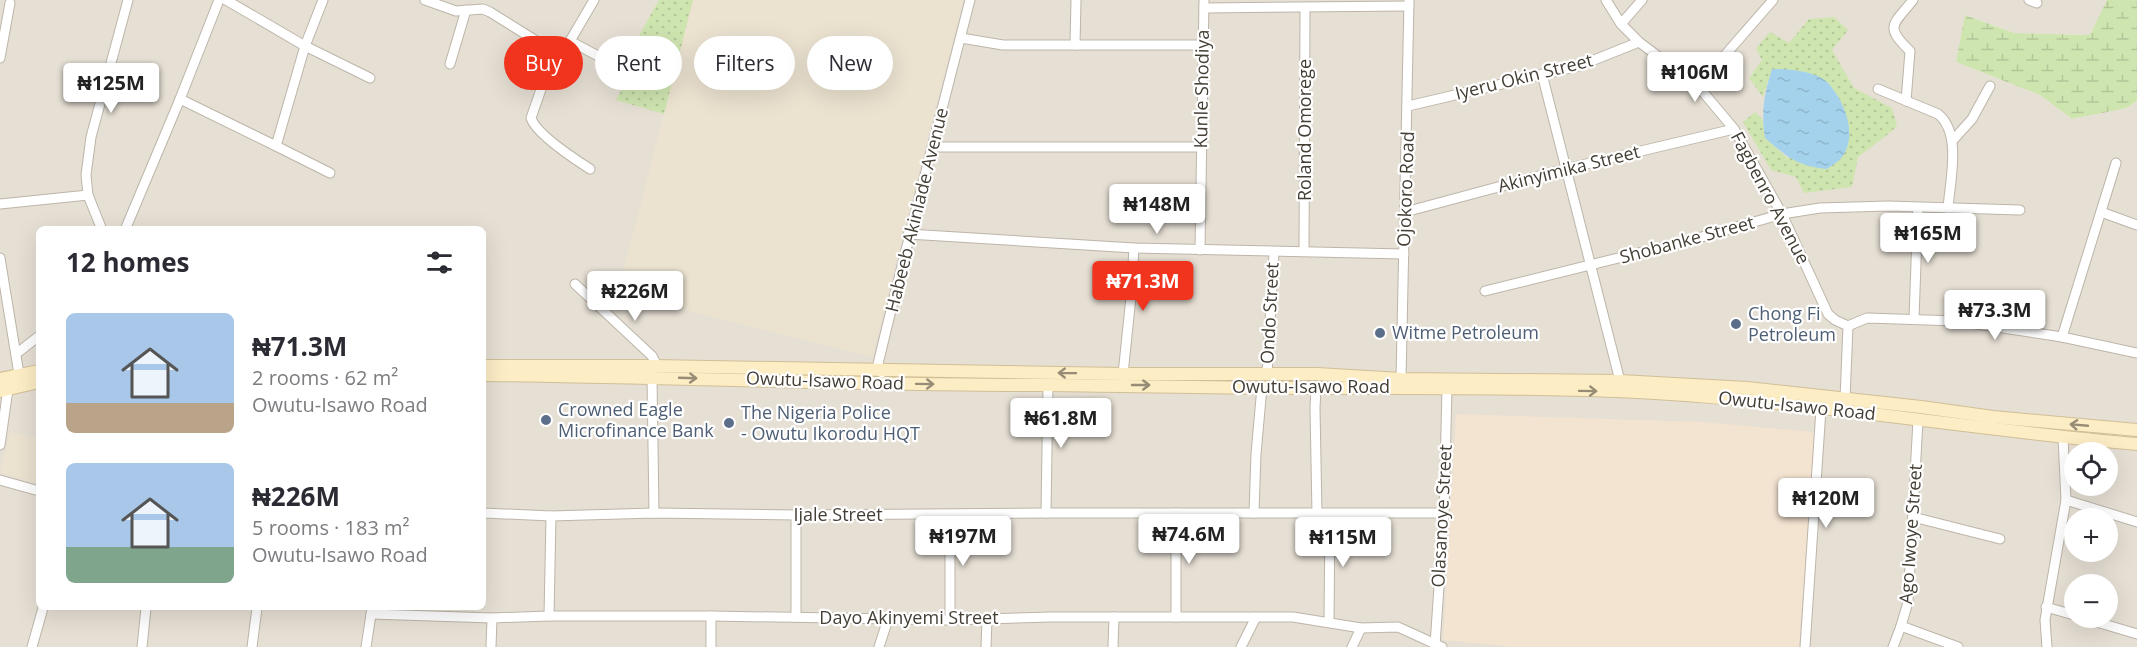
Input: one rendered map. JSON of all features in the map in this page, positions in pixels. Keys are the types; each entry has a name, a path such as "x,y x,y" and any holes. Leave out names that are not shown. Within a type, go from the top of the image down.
{"street":[{"path":"100,226 88,195 86,175 91,137 128,0"},
{"path":"127,226 219,0"},
{"path":"226,0 305,46 370,78"},
{"path":"276,146 305,46 322,0"},
{"path":"425,0 456,11 483,9 528,36"},
{"path":"573,36 594,0"},
{"name":"Habeeb Akinlade Avenue","path":"886,383 878,364 908,234 933,147 970,0"},
{"path":"1075,45 1076,0"},
{"name":"Fagbenro Avenue","path":"1606,0 1621,24 1639,42 1698,86 1734,129 1782,214 1828,314 1848,326"},
{"path":"1621,24 1642,0"},
{"path":"1698,86 1773,0"},
{"path":"1906,101 1910,51 1895,37 1893,25 1913,0"},
{"path":"0,58 10,3"},
{"path":"1204,4 1305,8 1409,3"},
{"name":"Ojokoro Road","path":"1401,379 1409,3"},
{"name":"Kunle Shodiya","path":"1200,250 1204,4"},
{"name":"Roland Omorege","path":"1304,251 1305,8"},
{"path":"450,64 466,10"},
{"path":"960,38 1004,45 1202,45"},
{"name":"Iyeru Okin Street","path":"1408,106 1591,63 1639,42"},
{"path":"1542,74 1620,381"},
{"path":"1953,140 1972,119 1990,86"},
{"path":"1878,88 1938,114 1945,120 1953,140 1948,208"},
{"path":"541,90 531,118 532,122 566,154 591,169"},
{"path":"180,99 330,173"},
{"name":"Akinyimika Street","path":"1405,212 1565,169 1734,129"},
{"path":"933,147 1201,147"},
{"path":"2062,337 2116,163"},
{"path":"0,204 88,195"},
{"name":"Shobanke Street","path":"1485,291 1782,214 1820,208 1888,206 2020,210"},
{"path":"1914,319 1918,208"},
{"path":"2101,212 2137,225"},
{"path":"908,234 1134,248 1404,254"},
{"path":"1123,374 1134,248"},
{"name":"Ondo Street","path":"1266,374 1274,252"},
{"path":"0,261 19,374"},
{"path":"575,284 652,356 655,362 653,371 654,513"},
{"path":"1845,399 1848,326 1867,318 1957,321 2062,337 2137,353"},
{"path":"16,354 36,338"},
{"name":"Owutu-Isawo Road","path":"486,366 653,371 886,383 1617,391 1843,410 2063,438 2137,444"},
{"name":"Owutu-Isawo Road","path":"486,375 653,371 881,370 1317,374 1401,379 1620,381 1747,388 1993,417 2137,430"},
{"path":"0,379 36,371"},
{"path":"0,445 4,390 36,383"},
{"path":"1046,513 1048,386"},
{"path":"1254,513 1262,387"},
{"path":"1316,388 1317,514"},
{"name":"Olasanoye Street","path":"1439,646 1447,388"},
{"path":"1805,647 1821,409"},
{"name":"Ago Iwoye Street","path":"1893,647 1908,602 1918,420"},
{"path":"2047,647 2046,607 2066,500 2063,438"},
{"path":"0,480 36,490"},
{"path":"2066,500 2137,522"},
{"name":"Ijale Street","path":"486,513 551,516 654,513 950,515 1444,513"},
{"path":"1176,513 1176,617"},
{"path":"1329,622 1330,514"},
{"path":"796,515 796,617"},
{"path":"950,515 950,620"},
{"path":"549,616 551,516"},
{"path":"1913,517 2000,538"},
{"path":"2046,607 2064,612"},
{"path":"32,647 42,610"},
{"path":"141,647 146,610"},
{"path":"252,647 257,610"},
{"path":"366,647 371,611"},
{"name":"Dayo Akinyemi Street","path":"371,611 492,618 711,616 950,620 1303,617 1361,628 1398,627 1439,646"},
{"path":"711,616 711,647"},
{"path":"1113,647 1114,617"},
{"path":"1241,647 1256,617"},
{"path":"491,647 492,618"},
{"path":"986,647 987,619"},
{"path":"879,647 888,620"},
{"path":"1901,627 1958,647"},
{"path":"1352,647 1361,628"},
{"path":"2117,628 2137,634"}],"shaded area":[{"path":"0,0 2107,0 2090,35 2014,33 1966,15 1956,62 2040,95 2072,119 2127,108 2137,101 2137,647 0,647"},
{"path":"693,0 963,0 872,357 618,293 670,90 682,90 682,43"},
{"path":"1456,414 1703,422 1815,432 1799,647 1515,647 1443,640"},
{"path":"10,432 36,438 36,482 0,473"}],"green space":[{"path":"659,0 693,0 682,43 682,36 639,36"},
{"path":"2107,0 2137,0 2137,101 2127,108 2072,119 2040,95 1956,62 1965,15 2014,33 2090,35"},
{"path":"1834,17 1848,30 1832,50 1854,88 1892,108 1897,126 1858,157 1852,187 1804,193 1796,177 1771,170 1743,122 1755,112 1763,120 1765,138 1789,159 1772,69 1763,97 1749,78 1762,60 1756,48 1770,32 1789,43 1809,19"},
{"path":"621,90 670,90 664,114 616,100"}],"water":[{"path":"1772,69 1794,70 1817,76 1829,84 1840,100 1847,119 1849,139 1842,157 1827,169 1808,166 1793,160 1765,138 1764,103"}],"place":[{"name":"Chong Fi Petroleum","path":"1736,324"},
{"name":"Witme Petroleum","path":"1380,333"},
{"name":"Crowned Eagle Microfinance Bank","path":"546,420"},
{"name":"The Nigeria Police - Owutu Ikorodu HQT","path":"729,423"}]}
